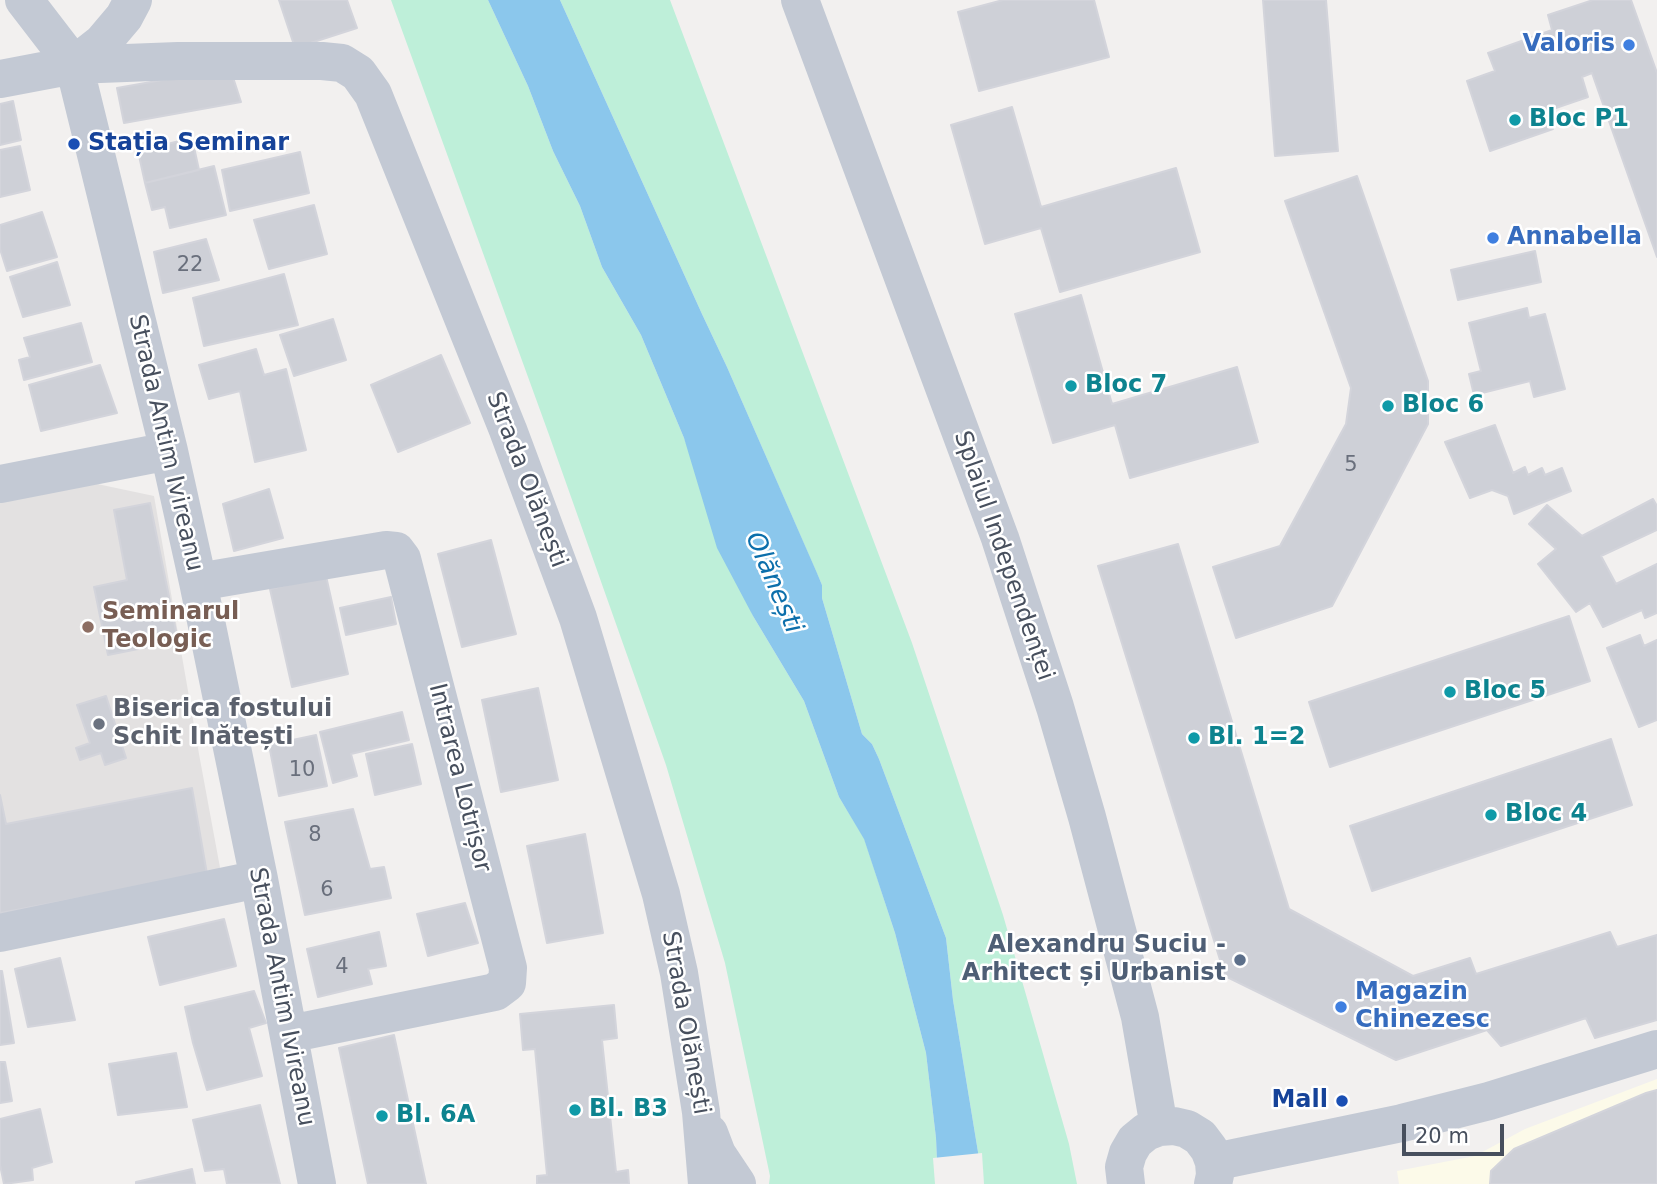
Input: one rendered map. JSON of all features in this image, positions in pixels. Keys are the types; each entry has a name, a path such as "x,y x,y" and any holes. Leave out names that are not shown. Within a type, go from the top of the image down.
{"street":[{"path":"24,0 74,65"},
{"path":"0,79 74,65 102,43 124,17 133,0"},
{"name":"Splaiul Independenței","path":"800,0 1000,538 1055,708 1140,1017 1159,1126"},
{"name":"Strada Olănești","path":"74,65 191,60 342,63 358,72 373,94 503,418 578,618 661,894 679,973 701,1112 706,1184"},
{"name":"Strada Antim Ivireanu","path":"74,65 169,451 198,582 259,879 317,1184"},
{"path":"0,484 169,451"},
{"name":"Intrarea Lotrișor","path":"198,582 386,550 396,551 402,559 508,968 507,983 495,992 289,1034"},
{"path":"0,933 259,879"},
{"path":"1117,1183 1135,1141 1159,1126 1187,1129 1200,1138 1209,1149 1213,1173 1477,1104 1657,1049"},
{"path":"701,1112 717,1154 737,1184"}],"shaded area":[{"name":"Seminarul Teologic","path":"83,481 154,496 221,873 0,915 0,501"},
{"path":"1657,1079 1657,1184 1399,1184 1397,1171 1475,1156 1525,1129"}],"green space":[{"path":"391,0 488,0 528,86 553,151 580,206 602,267 641,335 753,616 804,701 839,797 864,838 895,933 926,1053 936,1138 938,1184 769,1184 770,1176 725,963 666,765"},
{"path":"560,0 670,0 912,643 1003,915 1069,1144 1077,1184 980,1184 978,1152 953,1000 946,938 879,759 872,744 862,734 822,598 822,585 727,367"}],"water":[{"name":"Olănești","path":"488,0 560,0 727,367 822,585 822,598 862,734 872,744 879,759 946,938 953,1000 978,1152 980,1184 938,1184 936,1138 926,1053 895,933 864,839 839,797 804,701 753,616 717,548 684,438 641,335 602,267 580,206 553,151 528,86"}],"pier":[{"path":"982,1153 984,1184 935,1184 933,1158"}],"building":[{"path":"279,0 347,0 357,28 295,48"},
{"path":"1003,0 1094,0 1109,57 979,91 958,12"},
{"path":"1263,0 1326,0 1338,151 1275,156"},
{"name":"Bloc P1","path":"1593,0 1631,0 1657,73 1657,257 1592,73 1582,77 1588,97 1547,111 1553,129 1490,151 1467,81 1495,71 1488,53 1552,30 1548,15"},
{"path":"230,68 241,102 124,123 117,88"},
{"path":"13,101 21,140 0,145 0,104"},
{"path":"1012,107 1041,207 1176,168 1200,252 1060,292 1041,228 985,244 951,125"},
{"path":"192,138 199,170 145,183 138,151"},
{"path":"20,146 30,190 0,197 0,150"},
{"path":"300,152 309,193 230,211 222,170"},
{"path":"214,166 226,215 170,228 165,207 152,210 145,183"},
{"name":"Bloc 6","path":"1357,176 1428,381 1428,424 1332,606 1236,638 1213,567 1280,546 1346,424 1351,388 1285,201"},
{"path":"314,205 327,254 269,269 254,220"},
{"path":"42,212 57,257 7,271 0,249 0,225"},
{"path":"206,239 219,280 163,293 154,252"},
{"path":"1535,251 1541,282 1458,300 1451,270"},
{"path":"57,262 70,305 23,317 10,277"},
{"path":"284,274 298,325 204,346 193,298"},
{"name":"Bloc 7","path":"1081,295 1112,404 1237,367 1258,442 1130,478 1115,425 1053,443 1015,314"},
{"path":"1527,308 1529,318 1545,314 1565,389 1534,397 1530,381 1474,395 1469,374 1481,371 1469,323"},
{"path":"333,319 346,360 294,376 280,335"},
{"path":"81,323 92,362 24,380 19,360 30,357 24,338"},
{"path":"256,349 264,375 286,369 306,450 255,462 240,391 209,399 199,365"},
{"path":"441,355 470,423 398,452 371,385"},
{"path":"100,365 117,413 41,431 29,385"},
{"path":"1495,425 1513,473 1525,467 1528,475 1542,468 1545,475 1562,468 1571,491 1514,514 1508,496 1492,490 1470,498 1445,442"},
{"path":"269,489 283,538 234,551 223,504"},
{"path":"1653,499 1657,506 1657,530 1601,556 1616,584 1657,564 1657,613 1645,618 1642,610 1603,627 1590,603 1576,612 1538,564 1556,549 1529,524 1547,505 1582,536"},
{"path":"150,503 178,641 108,655 94,587 127,580 114,510"},
{"path":"491,540 516,634 462,647 438,554"},
{"name":"Bl. 1=2","path":"1178,544 1289,909 1413,976 1470,958 1476,974 1610,932 1617,947 1657,935 1657,1020 1595,1038 1586,1018 1501,1046 1487,1030 1396,1060 1225,976 1098,566"},
{"path":"326,576 348,674 292,687 270,589"},
{"path":"391,597 396,624 346,635 340,608"},
{"name":"Bloc 5","path":"1569,616 1590,681 1330,767 1309,702"},
{"path":"1640,635 1644,646 1657,640 1657,720 1639,727 1607,648"},
{"path":"538,688 558,780 501,792 482,700"},
{"name":"Biserica fostului Schit Inătești","path":"106,696 126,758 105,765 101,753 80,760 76,748 90,743 77,705"},
{"path":"402,712 409,740 351,754 357,776 333,783 320,732"},
{"path":"316,735 327,786 279,796 269,745"},
{"name":"Bloc 4","path":"1611,739 1632,805 1372,891 1350,826"},
{"path":"412,744 421,784 375,795 366,754"},
{"path":"192,788 207,874 0,913 0,795 6,824"},
{"path":"353,809 370,869 384,867 391,898 305,915 285,822"},
{"path":"585,834 603,933 547,943 527,846"},
{"path":"465,903 478,943 428,956 417,914"},
{"path":"224,919 236,966 160,985 148,937"},
{"path":"379,932 386,966 368,969 372,984 318,997 307,949"},
{"path":"60,958 75,1020 28,1027 15,969"},
{"path":"0,971 14,1043 0,1045"},
{"path":"254,991 266,1023 249,1028 262,1076 207,1090 185,1007"},
{"name":"Bl. B3","path":"614,1005 617,1038 602,1040 616,1172 628,1170 629,1184 537,1184 537,1176 547,1175 535,1049 523,1050 520,1014"},
{"name":"Bl. 6A","path":"394,1035 426,1184 368,1184 339,1048"},
{"path":"176,1053 187,1107 118,1115 109,1064"},
{"path":"0,1062 5,1062 12,1101 0,1103"},
{"path":"1657,1090 1657,1184 1490,1184 1491,1171 1514,1149"},
{"path":"260,1105 280,1184 227,1184 224,1169 205,1171 193,1120"},
{"path":"40,1109 52,1162 32,1168 33,1180 4,1184 0,1165 0,1119"},
{"path":"192,1169 195,1184 136,1184 136,1182"}],"place":[{"name":"Valoris","path":"1629,45"},
{"name":"Bloc P1","path":"1515,120"},
{"name":"Stația Seminar","path":"74,144"},
{"name":"Annabella","path":"1493,238"},
{"name":"Bloc 7","path":"1071,386"},
{"name":"Bloc 6","path":"1388,406"},
{"name":"Seminarul Teologic","path":"88,627"},
{"name":"Bloc 5","path":"1450,692"},
{"name":"Biserica fostului Schit Inătești","path":"99,724"},
{"name":"Bl. 1=2","path":"1194,738"},
{"name":"Bloc 4","path":"1491,815"},
{"name":"Alexandru Suciu - Arhitect și Urbanist","path":"1240,960"},
{"name":"Magazin Chinezesc","path":"1341,1007"},
{"name":"Mall","path":"1342,1101"},
{"name":"Bl. B3","path":"575,1110"},
{"name":"Bl. 6A","path":"382,1116"}]}
